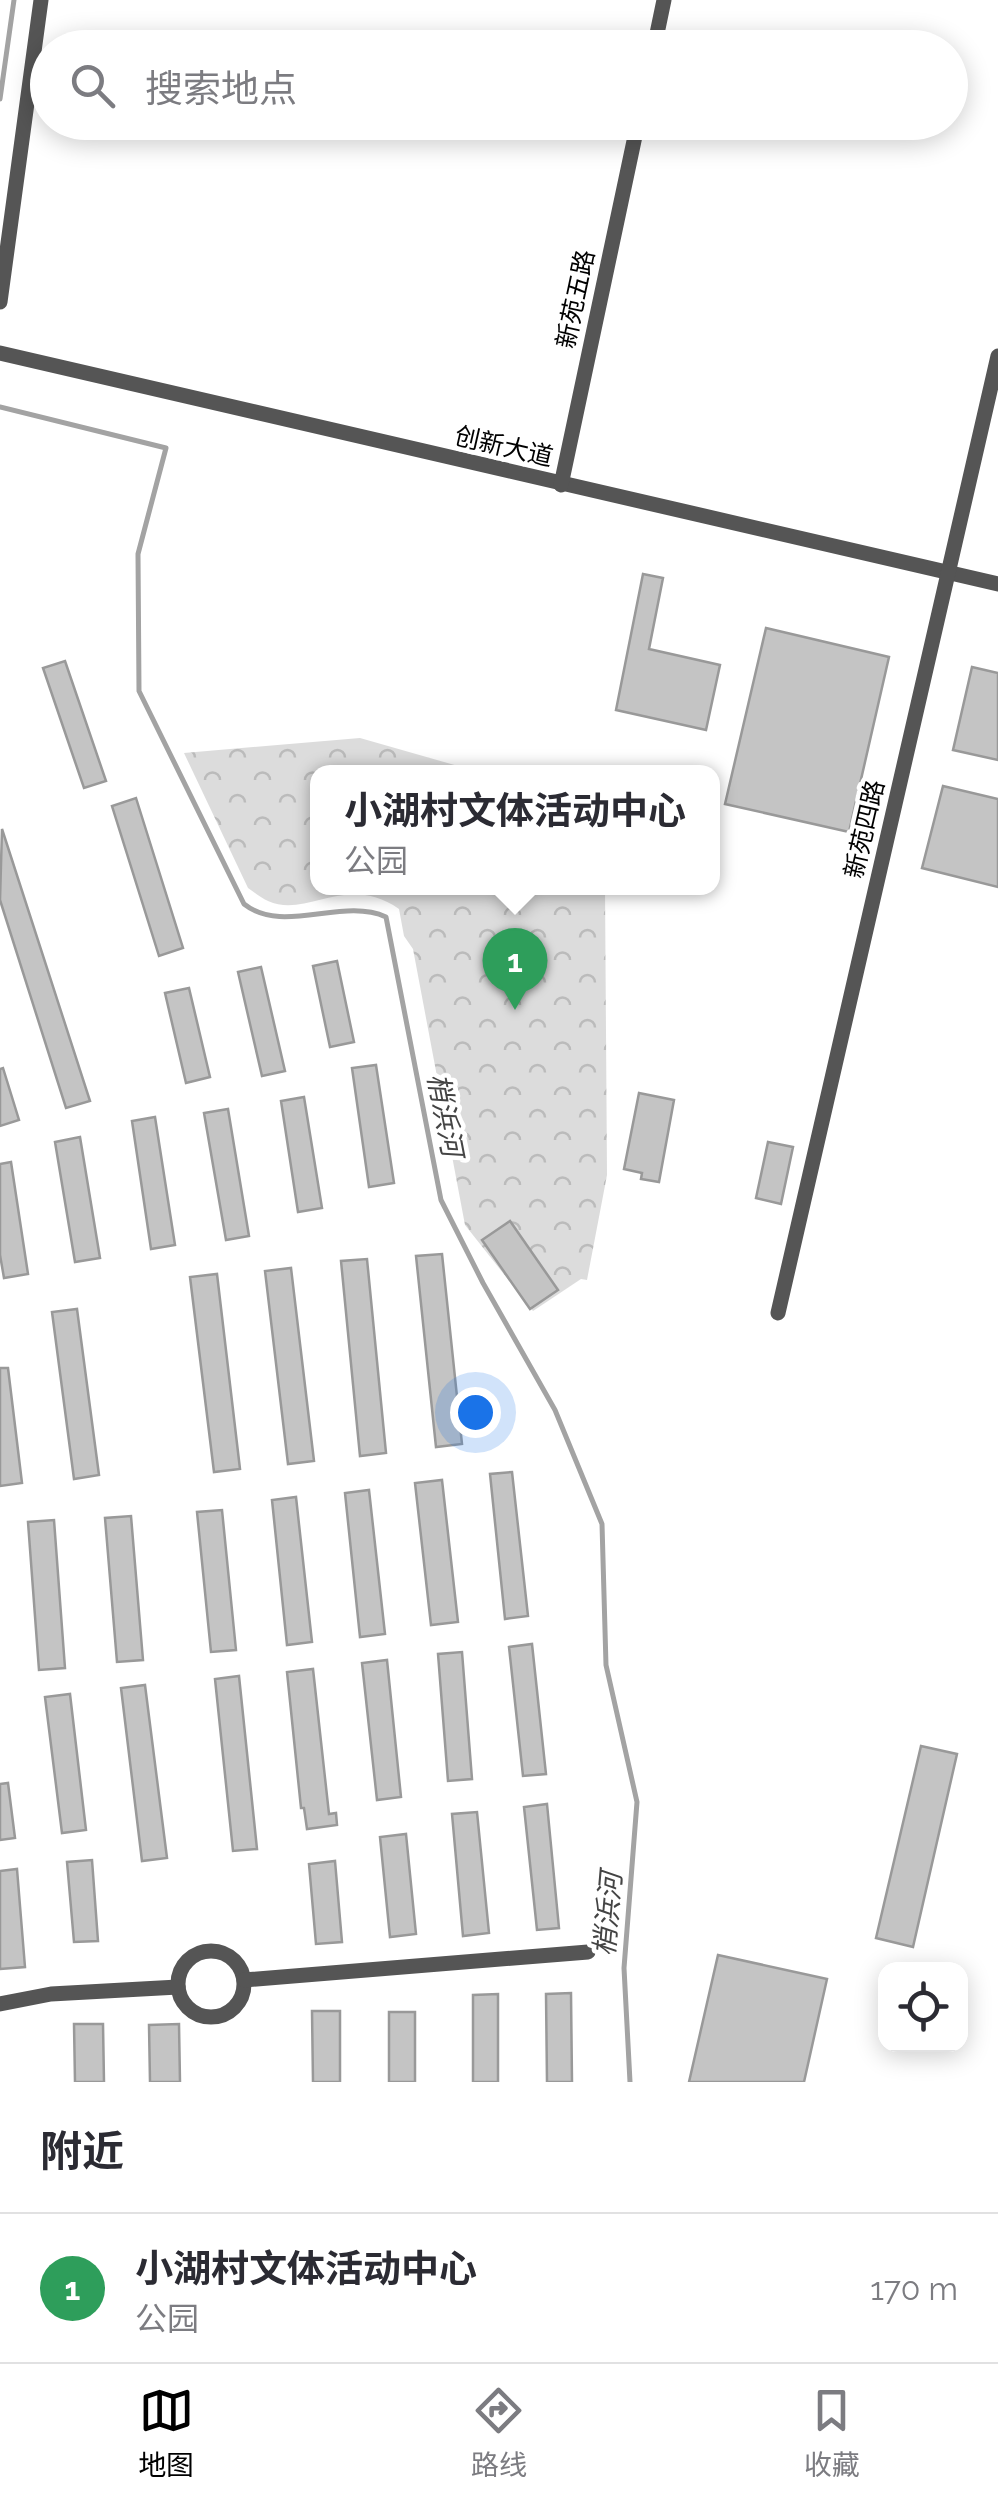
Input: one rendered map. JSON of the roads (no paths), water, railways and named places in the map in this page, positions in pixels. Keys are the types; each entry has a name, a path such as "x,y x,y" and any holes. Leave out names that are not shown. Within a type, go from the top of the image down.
{"street":[{"path":"37,30 41,0"},
{"path":"658,30 664,0"},
{"path":"0,302 30,81"},
{"name":"新苑五路","path":"561,486 634,140"},
{"name":"创新大道","path":"0,353 561,486 998,584"},
{"name":"新苑四路","path":"778,1313 998,356"},
{"path":"202,1952 225,1953 234,1960 244,1980 238,2002 220,2016 208,2017 188,2008 178,1987 184,1965 202,1952"},
{"path":"244,1980 588,1952"},
{"path":"0,2004 52,1994 178,1987"}],"waterway":[{"name":"梢浜河","path":"0,99 14,0"},
{"name":"梢浜河","path":"0,407 166,448 138,554 139,691 244,904 259,913 276,916 351,911 386,917 441,1200 555,1410 602,1524 606,1665 637,1802 624,1968 630,2082"}],"place":[{"name":"小湖村文体活动中心","path":"515,1010"}]}
